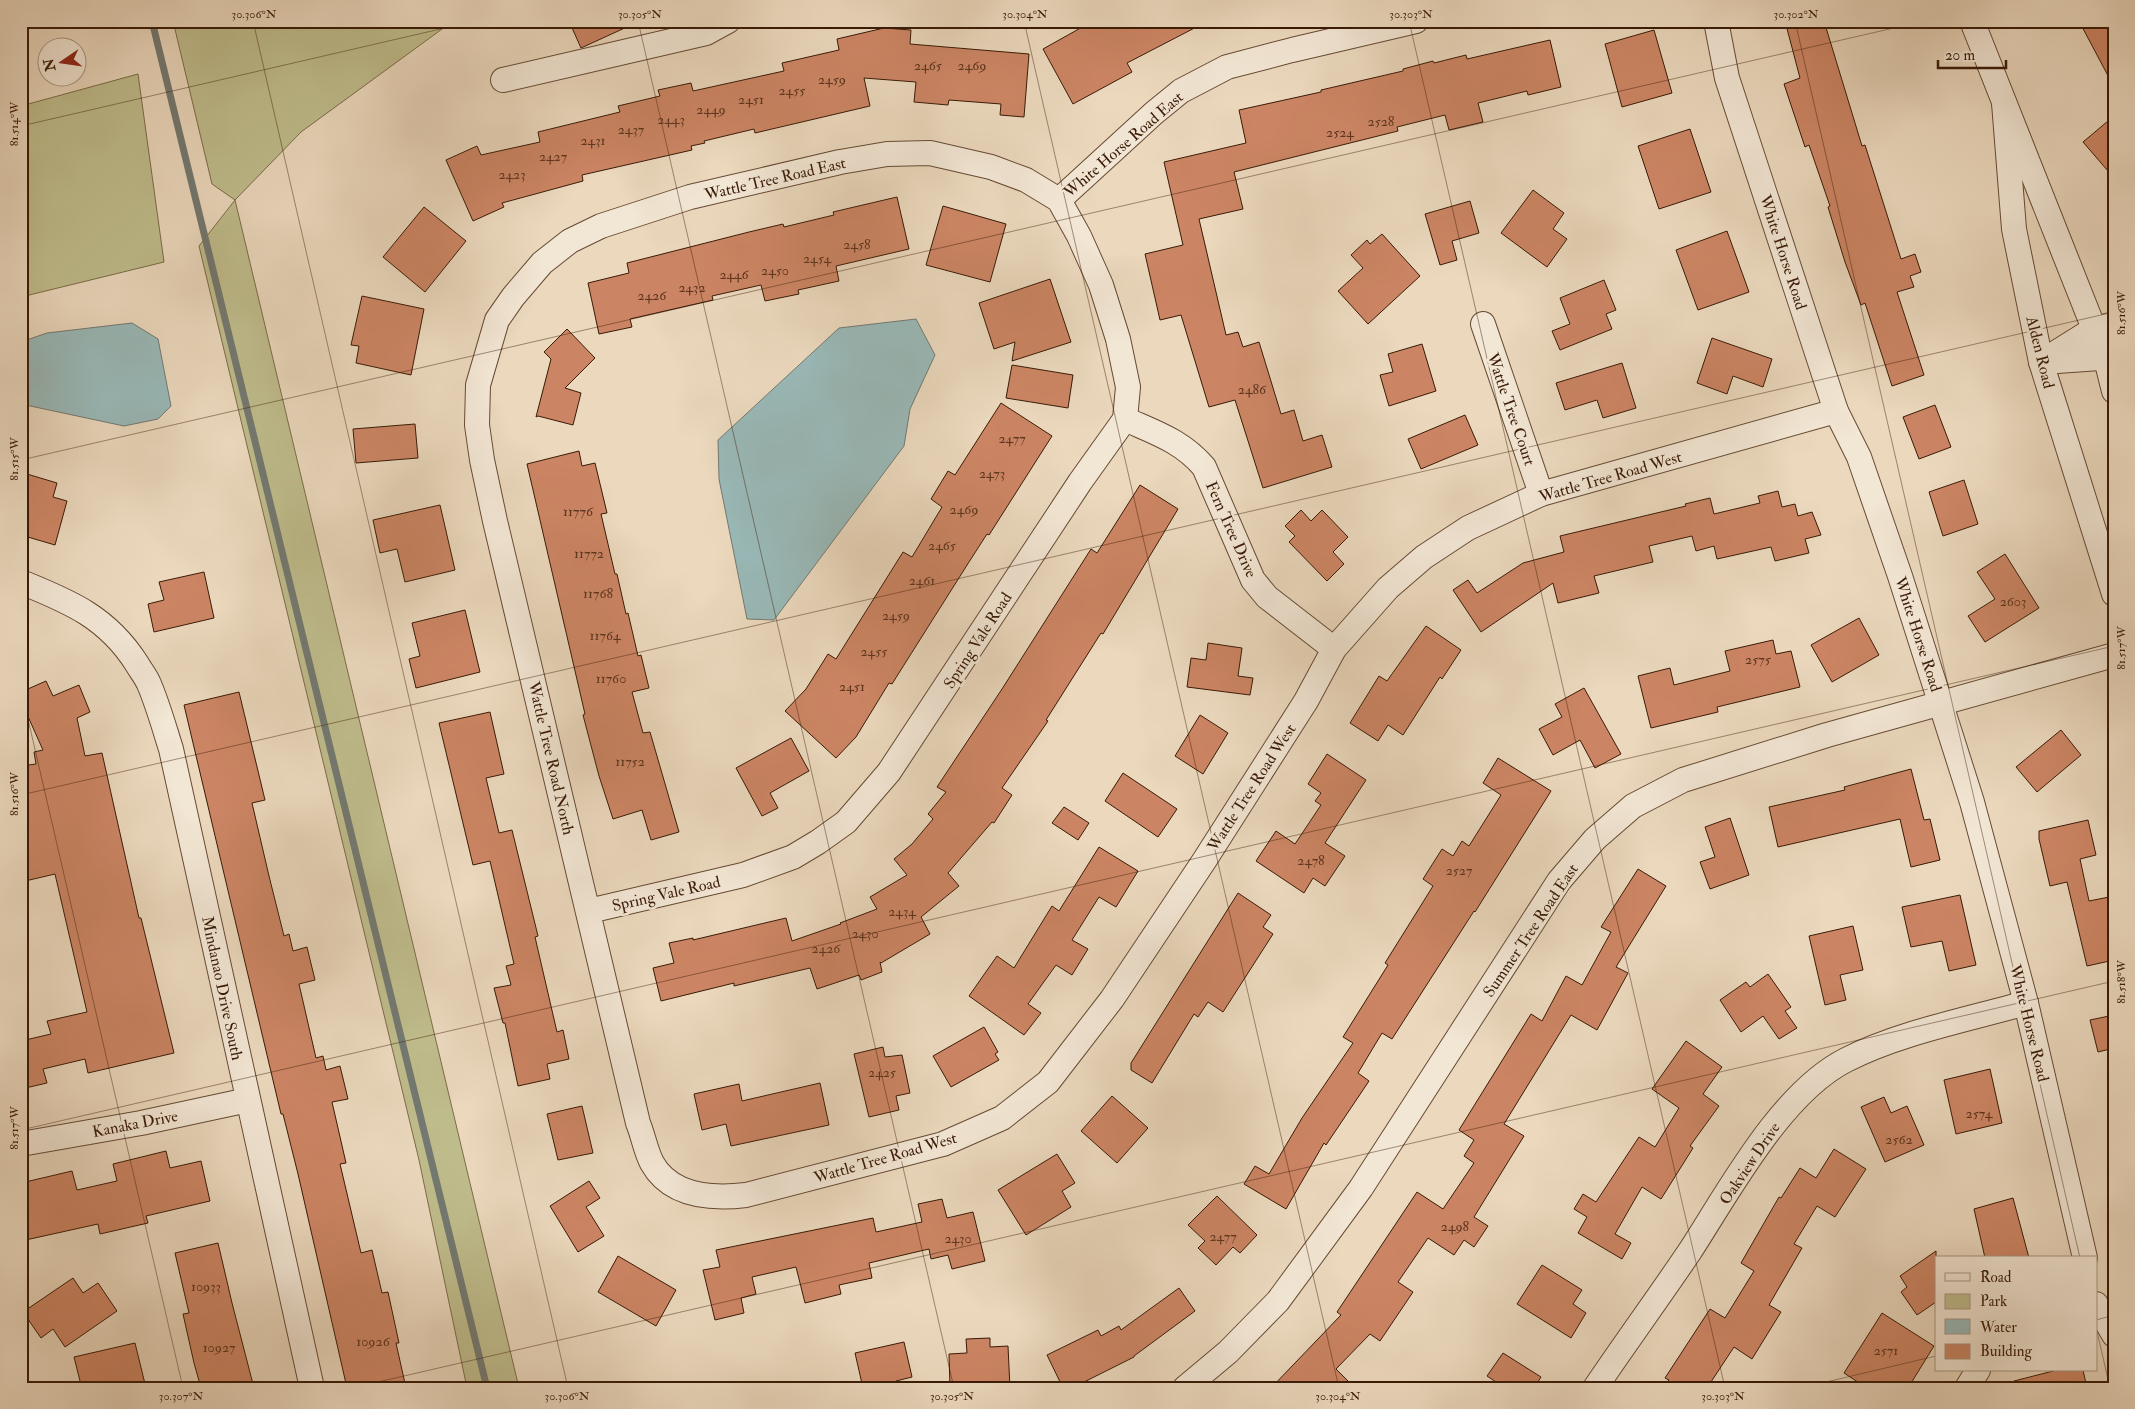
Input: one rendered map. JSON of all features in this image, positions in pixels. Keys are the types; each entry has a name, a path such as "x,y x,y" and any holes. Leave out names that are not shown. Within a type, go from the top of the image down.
{"street":[{"path":"503,80 706,32 728,21"},
{"name":"White Horse Road East","path":"1058,200 1181,91 1227,67 1416,21"},
{"name":"White Horse Road","path":"1716,21 1727,78 1836,412 1859,457 1900,576 1972,802 2026,1003 2085,1256"},
{"name":"Alden Road","path":"1972,21 2004,103 2104,326 2114,391"},
{"name":"Alden Road","path":"2004,103 2014,229 2041,362 2114,594"},
{"name":"Wattle Tree Road East","path":"513,297 542,263 570,241 601,226 690,197 840,162 887,154 930,153 991,167 1026,180 1058,200"},
{"path":"1058,200 1080,236 1101,285 1118,339 1128,387 1125,419"},
{"name":"Wattle Tree Road North","path":"513,297 497,320 478,386 477,426 482,460 638,1122 652,1163 667,1182 701,1196"},
{"name":"Wattle Tree Court","path":"1483,324 1541,494"},
{"path":"2041,362 2104,326"},
{"path":"2041,362 2110,358"},
{"name":"Wattle Tree Road West","path":"701,1196 722,1198 746,1195 943,1144 1002,1118 1048,1082 1112,999 1204,861 1306,701 1334,649 1388,588 1424,557 1468,528 1541,494 1836,412"},
{"name":"Fern Tree Drive","path":"1125,419 1170,439 1192,452 1204,467 1252,580 1267,597 1334,649"},
{"name":"Spring Vale Road","path":"589,912 743,875 793,857 846,822 890,772 1080,482 1125,419"},
{"name":"Mindanao Drive South","path":"21,582 61,598 87,612 109,628 128,651 149,683 171,749 312,1388"},
{"name":"Summer Tree Road East","path":"1185,1388 1228,1352 1278,1301 1362,1188 1559,882 1595,839 1633,806 1684,780 1941,703 2114,655"},
{"name":"Oakview Drive","path":"1595,1388 1688,1254 1772,1126 1811,1085 1845,1060 1889,1042 2026,1003"},
{"name":"Kanaka Drive","path":"21,1144 248,1100"},
{"path":"2098,1303 2114,1299"},
{"path":"2098,1307 2114,1335"},
{"path":"1967,1388 1977,1372"}],"green space":[{"path":"173,21 453,21 301,132 235,200 212,184"},
{"path":"138,74 164,262 21,297 21,106"},
{"path":"235,200 519,1388 467,1388 419,1160 199,246"}],"water":[{"path":"916,319 935,355 910,409 904,446 774,620 747,619 719,479 718,440 839,328"},
{"path":"132,323 158,339 171,406 158,419 124,426 21,404 21,342 47,333"}],"building":[{"path":"569,21 640,21 581,48"},
{"path":"1093,21 1208,21 1127,63 1132,72 1073,104 1043,49"},
{"path":"1785,21 1824,21 1862,146 1865,145 1901,259 1915,254 1921,272 1910,276 1914,287 1897,292 1924,375 1892,386 1865,303 1861,305 1845,262 1828,207 1830,206 1809,145 1805,147 1784,84 1800,78"},
{"path":"2079,21 2114,21 2114,87"},
{"path":"884,28 911,30 910,44 1029,54 1024,117 1000,115 1001,104 949,100 948,105 914,102 916,82 864,78 870,106 755,133 754,129 704,141 705,143 691,146 692,150 582,175 583,181 502,203 504,207 473,221 446,160 477,146 481,155 540,142 538,132 620,112 618,106 660,96 658,90 691,83 693,91 784,71 782,63 839,50 837,39"},
{"path":"1654,30 1672,93 1622,107 1605,44"},
{"path":"1550,40 1561,87 1528,95 1527,91 1478,103 1483,122 1449,130 1445,115 1397,127 1398,131 1234,172 1243,209 1199,219 1226,335 1238,332 1243,347 1259,342 1281,414 1294,410 1303,441 1322,435 1332,467 1263,488 1235,400 1209,407 1181,315 1160,320 1145,254 1183,245 1164,162 1246,143 1239,110 1321,92 1321,90 1403,71 1403,69 1433,61 1434,63 1466,55 1467,59"},
{"path":"2114,116 2114,178 2083,142"},
{"path":"1690,129 1711,192 1659,209 1638,146"},
{"path":"1533,190 1564,213 1553,229 1567,239 1547,267 1501,233"},
{"path":"897,197 909,249 836,266 839,281 798,290 799,294 765,301 761,285 712,296 713,300 630,319 632,327 599,334 588,283 629,273 627,263 783,224 784,227 834,215 833,212"},
{"path":"1470,201 1479,233 1452,241 1457,260 1440,265 1425,214"},
{"path":"943,206 1006,224 990,282 926,265"},
{"path":"424,207 466,241 425,292 383,257"},
{"path":"1727,231 1749,292 1698,310 1676,250"},
{"path":"1382,234 1420,276 1368,324 1338,291 1363,268 1351,255 1367,240 1370,244"},
{"path":"1050,279 1071,342 1012,361 1015,342 994,349 979,303"},
{"path":"1604,280 1616,310 1606,314 1612,329 1560,350 1552,331 1570,324 1560,298"},
{"path":"362,296 424,309 411,375 356,363 359,346 351,345"},
{"path":"567,329 595,358 565,388 581,393 573,425 536,417 551,359 544,352"},
{"path":"1712,338 1772,359 1763,387 1733,376 1727,394 1697,383"},
{"path":"1422,344 1436,391 1389,406 1380,375 1393,372 1388,354"},
{"path":"1622,363 1636,408 1603,418 1597,400 1565,410 1556,383"},
{"path":"1012,365 1073,375 1068,408 1006,398"},
{"path":"1001,403 1052,436 892,684 889,683 856,737 836,758 785,711 806,689 828,654 836,659 903,552 912,557 942,507 931,499 948,471 955,475"},
{"path":"1935,405 1951,447 1919,459 1903,417"},
{"path":"1465,415 1478,445 1421,469 1408,439"},
{"path":"415,424 418,458 356,463 353,429"},
{"path":"579,451 582,466 595,463 607,513 601,514 615,574 617,574 626,614 628,613 638,656 641,655 649,688 632,692 643,733 650,732 679,832 651,840 642,810 613,819 599,776 583,715 585,714 527,464"},
{"path":"27,474 57,483 53,497 67,501 55,545 21,535 21,496"},
{"path":"1964,480 1978,524 1943,536 1929,492"},
{"path":"1140,485 1178,509 1103,634 1101,633 1046,720 1048,721 1002,788 1012,795 994,823 992,822 948,873 959,886 921,917 930,934 880,962 882,972 861,980 859,975 817,989 810,968 734,986 734,983 661,1001 653,968 674,963 669,943 693,938 693,940 786,918 792,941 877,909 870,897 907,875 894,859 912,844 933,819 928,814 946,792 937,787 1091,549 1097,553"},
{"path":"1778,491 1782,507 1795,504 1798,516 1812,512 1821,535 1805,539 1809,553 1775,561 1771,547 1717,559 1714,546 1696,551 1692,536 1649,546 1653,562 1594,576 1599,593 1558,603 1553,583 1481,632 1453,590 1468,580 1477,593 1523,563 1564,552 1560,536 1686,506 1685,504 1710,498 1714,514 1760,503 1758,496"},
{"path":"440,505 455,570 405,582 397,549 380,553 373,520"},
{"path":"1301,510 1311,521 1322,510 1348,537 1333,552 1344,564 1327,581 1289,542 1295,536 1285,526"},
{"path":"2005,554 2039,608 1985,642 1968,616 1995,599 1977,572"},
{"path":"204,572 214,618 154,632 148,604 164,600 159,582"},
{"path":"465,610 480,672 416,688 409,659 420,656 412,623"},
{"path":"1859,618 1879,655 1832,682 1811,645"},
{"path":"1426,626 1461,650 1442,679 1440,677 1403,735 1388,725 1378,741 1350,723 1379,676 1387,681"},
{"path":"1773,640 1776,654 1791,651 1800,687 1717,707 1718,712 1651,728 1638,676 1670,668 1674,685 1730,671 1725,651"},
{"path":"1208,643 1242,648 1238,676 1253,678 1250,695 1187,687 1191,658 1206,660"},
{"path":"46,681 53,696 79,685 90,712 77,718 85,756 102,753 139,918 141,918 174,1053 88,1073 85,1059 43,1069 47,1083 21,1089 21,1041 51,1034 47,1021 87,1012 55,874 21,882 21,766 36,764 34,752 43,750 21,701 21,692"},
{"path":"1584,688 1621,754 1595,768 1580,740 1553,755 1539,729 1562,717 1555,704"},
{"path":"239,692 265,800 252,803 269,876 284,936 289,934 293,951 307,947 315,980 299,984 316,1058 323,1056 326,1070 340,1066 348,1099 332,1102 346,1163 340,1164 361,1253 372,1250 382,1293 388,1292 399,1343 396,1343 406,1388 347,1388 298,1174 283,1114 281,1114 184,705"},
{"path":"490,712 504,774 486,778 499,833 512,830 538,936 535,937 557,1032 563,1030 569,1059 547,1064 550,1079 518,1086 505,1023 503,1023 494,988 511,985 506,966 514,964 490,861 473,865 439,723"},
{"path":"1200,715 1228,733 1203,774 1175,756"},
{"path":"2061,730 2081,755 2037,792 2016,767"},
{"path":"791,738 809,771 770,793 778,808 762,816 736,768"},
{"path":"1327,754 1366,780 1325,843 1345,856 1325,886 1313,878 1304,893 1256,861 1276,831 1295,844 1321,805 1315,801 1321,793 1308,784"},
{"path":"1498,758 1551,791 1392,1039 1382,1033 1358,1073 1369,1081 1326,1145 1324,1143 1286,1209 1244,1184 1255,1166 1269,1174 1302,1118 1353,1043 1343,1037 1388,965 1385,963 1433,886 1423,879 1442,849 1453,856 1462,841 1469,846 1501,795 1483,783"},
{"path":"1911,769 1924,820 1930,819 1940,860 1911,867 1900,819 1778,847 1769,807 1845,790 1844,787"},
{"path":"1123,773 1177,809 1158,837 1105,801"},
{"path":"1064,807 1089,823 1078,840 1052,823"},
{"path":"1730,818 1749,875 1710,889 1700,862 1715,857 1705,827"},
{"path":"2088,820 2096,855 2080,859 2089,901 2109,897 2114,918 2114,960 2087,966 2067,882 2050,886 2039,839 2039,831"},
{"path":"1099,847 1138,871 1116,907 1099,897 1072,940 1088,949 1072,975 1056,965 1028,1004 1041,1013 1024,1035 969,996 997,956 1014,968 1052,906 1059,911"},
{"path":"1638,869 1666,886 1616,967 1628,973 1597,1030 1571,1015 1504,1124 1524,1136 1474,1217 1488,1226 1474,1247 1464,1240 1454,1255 1428,1238 1398,1282 1413,1292 1380,1341 1370,1334 1336,1369 1355,1388 1271,1388 1341,1315 1337,1312 1417,1192 1443,1209 1474,1163 1464,1156 1474,1140 1459,1130 1531,1014 1542,1021 1566,976 1582,985 1611,932 1601,927"},
{"path":"1238,893 1271,915 1263,927 1273,934 1223,1012 1208,1002 1198,1017 1194,1014 1152,1083 1131,1070 1131,1063"},
{"path":"1960,895 1976,965 1949,971 1942,941 1911,947 1902,907"},
{"path":"1853,926 1863,970 1840,975 1846,1000 1825,1005 1809,936"},
{"path":"1768,974 1791,1007 1785,1011 1797,1028 1779,1039 1763,1016 1741,1032 1720,1000 1746,982 1750,987"},
{"path":"2114,1015 2114,1048 2098,1052 2090,1020"},
{"path":"984,1027 998,1052 995,1054 999,1060 951,1087 933,1056"},
{"path":"1686,1041 1722,1067 1703,1094 1719,1106 1690,1146 1693,1148 1661,1199 1642,1187 1615,1234 1631,1243 1622,1259 1578,1233 1587,1217 1574,1209 1583,1194 1596,1202 1639,1137 1655,1147 1679,1108 1652,1089"},
{"path":"883,1047 885,1057 902,1055 910,1093 896,1096 899,1110 869,1117 854,1054"},
{"path":"1990,1069 2002,1123 1956,1134 1944,1080"},
{"path":"820,1083 829,1125 731,1146 726,1124 702,1130 694,1094 739,1084 742,1101"},
{"path":"1112,1096 1148,1128 1117,1163 1081,1131"},
{"path":"1884,1097 1891,1113 1907,1106 1924,1145 1885,1162 1861,1107"},
{"path":"582,1106 593,1153 558,1160 547,1114"},
{"path":"1834,1149 1866,1169 1835,1217 1817,1206 1794,1244 1802,1248 1769,1305 1781,1312 1752,1359 1734,1347 1707,1388 1663,1388 1669,1380 1665,1378 1710,1309 1725,1318 1754,1271 1741,1263 1779,1197 1781,1198 1800,1168 1816,1178"},
{"path":"166,1151 170,1168 201,1161 210,1201 146,1216 148,1223 100,1234 98,1224 21,1241 21,1183 72,1171 77,1190 117,1181 113,1164"},
{"path":"1057,1154 1075,1183 1062,1191 1071,1207 1026,1235 998,1190"},
{"path":"589,1181 600,1198 586,1207 604,1236 578,1252 550,1206"},
{"path":"1217,1196 1257,1235 1240,1253 1233,1247 1216,1265 1198,1248 1205,1241 1188,1225"},
{"path":"2013,1198 2028,1256 1985,1256 1974,1209"},
{"path":"942,1199 947,1218 973,1212 985,1261 952,1269 948,1255 931,1259 929,1249 869,1263 872,1278 839,1285 841,1294 805,1303 796,1267 752,1277 756,1294 741,1298 744,1313 715,1320 703,1270 720,1267 716,1250 873,1218 876,1232 922,1222 918,1204"},
{"path":"218,1243 254,1388 201,1388 194,1363 183,1314 189,1313 175,1253"},
{"path":"1936,1251 1935,1303 1917,1315 1901,1292 1907,1287 1900,1276"},
{"path":"618,1256 676,1290 656,1326 598,1292"},
{"path":"1542,1265 1582,1290 1573,1304 1586,1313 1571,1338 1517,1304"},
{"path":"73,1278 83,1293 98,1283 117,1311 65,1347 53,1329 41,1338 23,1312"},
{"path":"1179,1288 1195,1311 1134,1357 1072,1388 1063,1388 1047,1355 1098,1330 1101,1336 1119,1326 1121,1330"},
{"path":"1882,1313 1934,1346 1908,1388 1867,1388 1844,1373"},
{"path":"990,1338 990,1347 1008,1346 1010,1388 950,1388 949,1354 967,1353 966,1339"},
{"path":"904,1342 912,1377 896,1381 898,1388 863,1388 855,1353"},
{"path":"135,1343 146,1388 98,1388 97,1382 81,1385 74,1357"},
{"path":"1503,1353 1541,1377 1534,1388 1505,1388 1487,1376"},
{"path":"2049,1372 2083,1372 2087,1388 2015,1388 2014,1381"}],"waterway":[{"path":"152,21 487,1388"}]}
